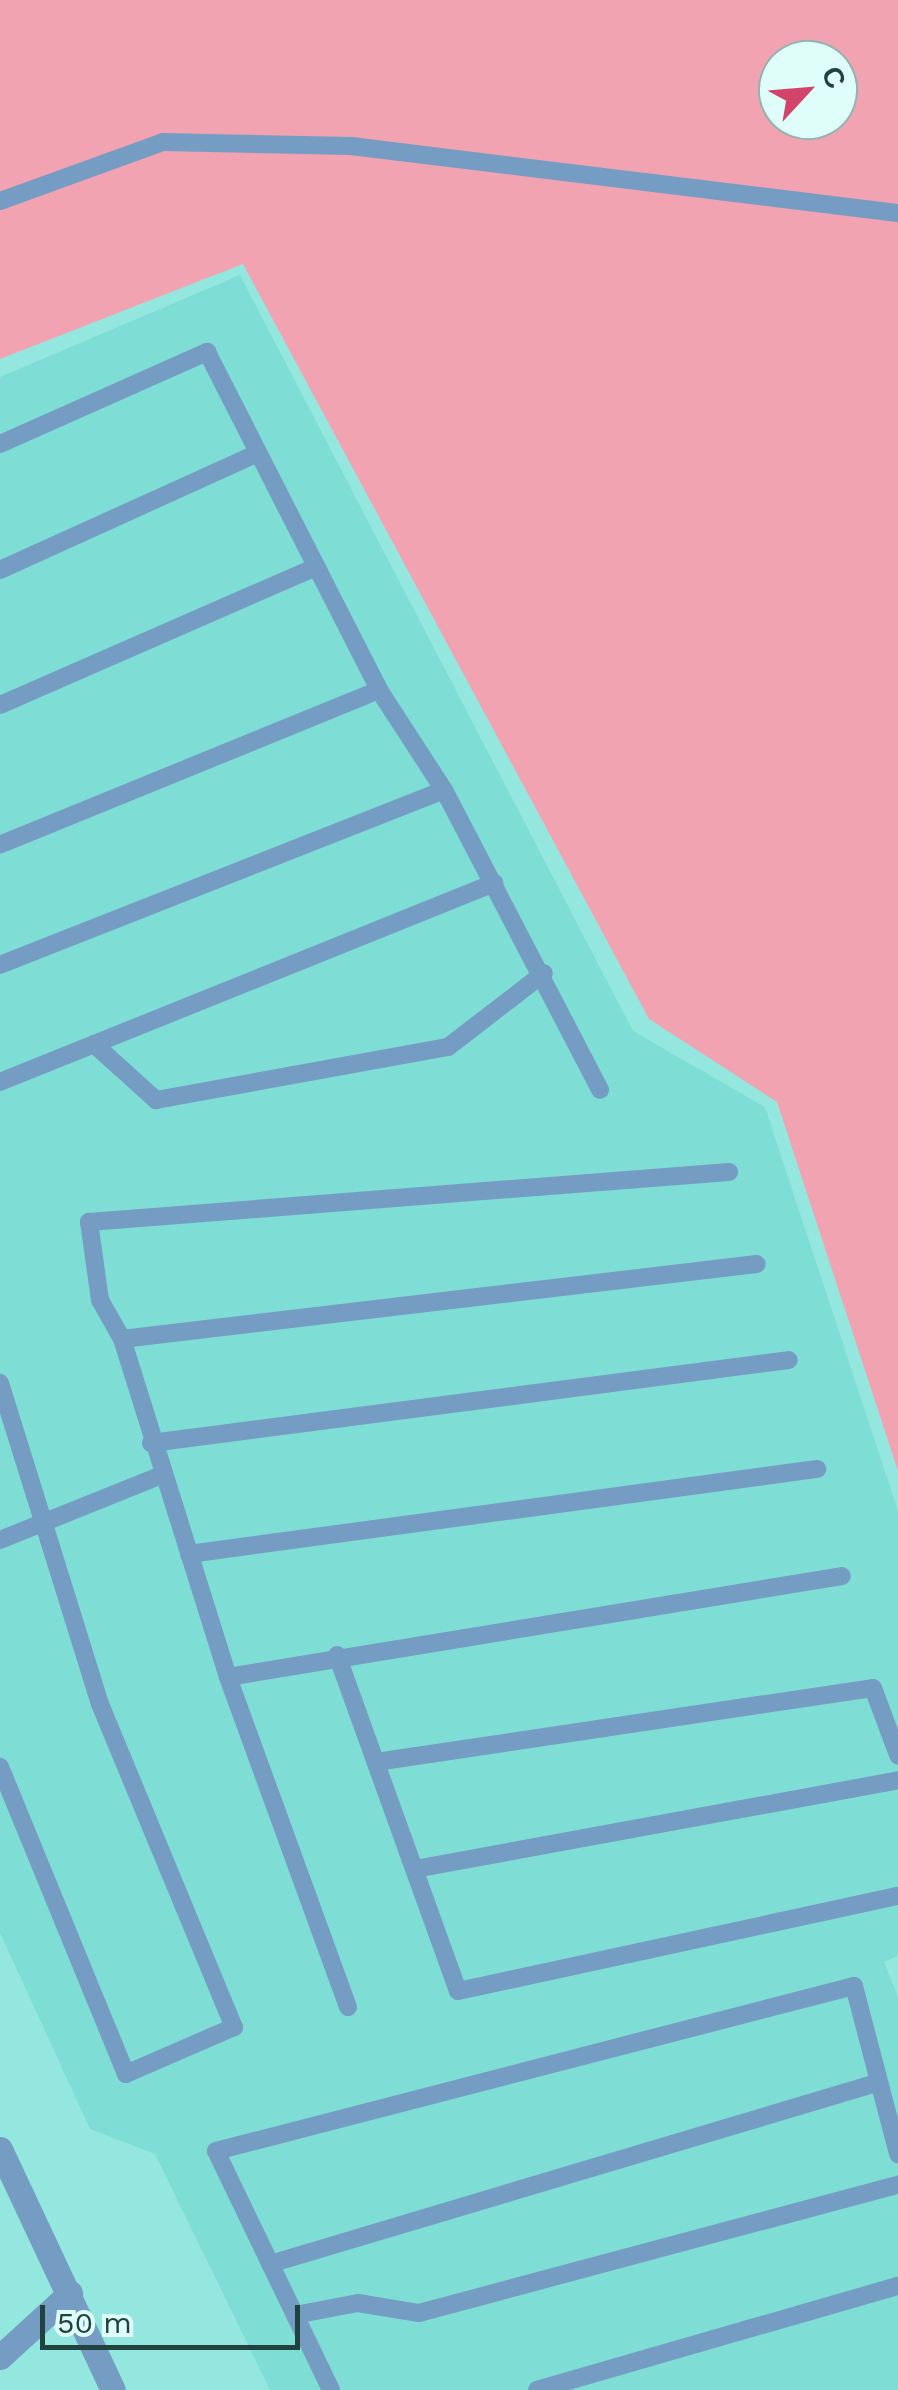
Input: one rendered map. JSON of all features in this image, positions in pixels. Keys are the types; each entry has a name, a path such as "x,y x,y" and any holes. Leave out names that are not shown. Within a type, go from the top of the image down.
{"street":[{"path":"0,2149 113,2390"},
{"path":"0,2358 70,2293"}],"lane":[{"path":"0,202 163,142 351,146 898,213"},
{"path":"0,444 207,352 379,690 444,790 544,973 600,1090"},
{"path":"0,570 258,453"},
{"path":"0,705 316,566"},
{"path":"0,845 379,690"},
{"path":"0,965 444,790"},
{"path":"0,1082 494,882"},
{"path":"94,1044 156,1100 448,1047 544,973"},
{"path":"348,2007 228,1677 122,1339 100,1300 89,1222 729,1172"},
{"path":"122,1339 757,1264"},
{"path":"152,1442 789,1360"},
{"path":"0,1383 100,1704 234,2027 126,2074 0,1767"},
{"path":"189,1554 817,1469"},
{"path":"0,1540 162,1475"},
{"path":"228,1677 338,1654 842,1576"},
{"path":"338,1654 458,1991 898,1896"},
{"path":"376,1762 873,1688 898,1755"},
{"path":"415,1870 898,1780"},
{"path":"330,2390 216,2151 854,1986 873,2084 898,2154"},
{"path":"270,2264 873,2084"},
{"path":"294,2316 358,2303 419,2313 898,2185"},
{"path":"537,2390 898,2286"}],"shaded area":[{"path":"0,0 898,0 898,1471 777,1102 649,1019 243,264 0,359"},
{"path":"240,275 633,1031 765,1107 898,1511 898,1956 884,1962 898,1997 898,2390 270,2390 155,2154 90,2129 0,1933 0,377"}]}
